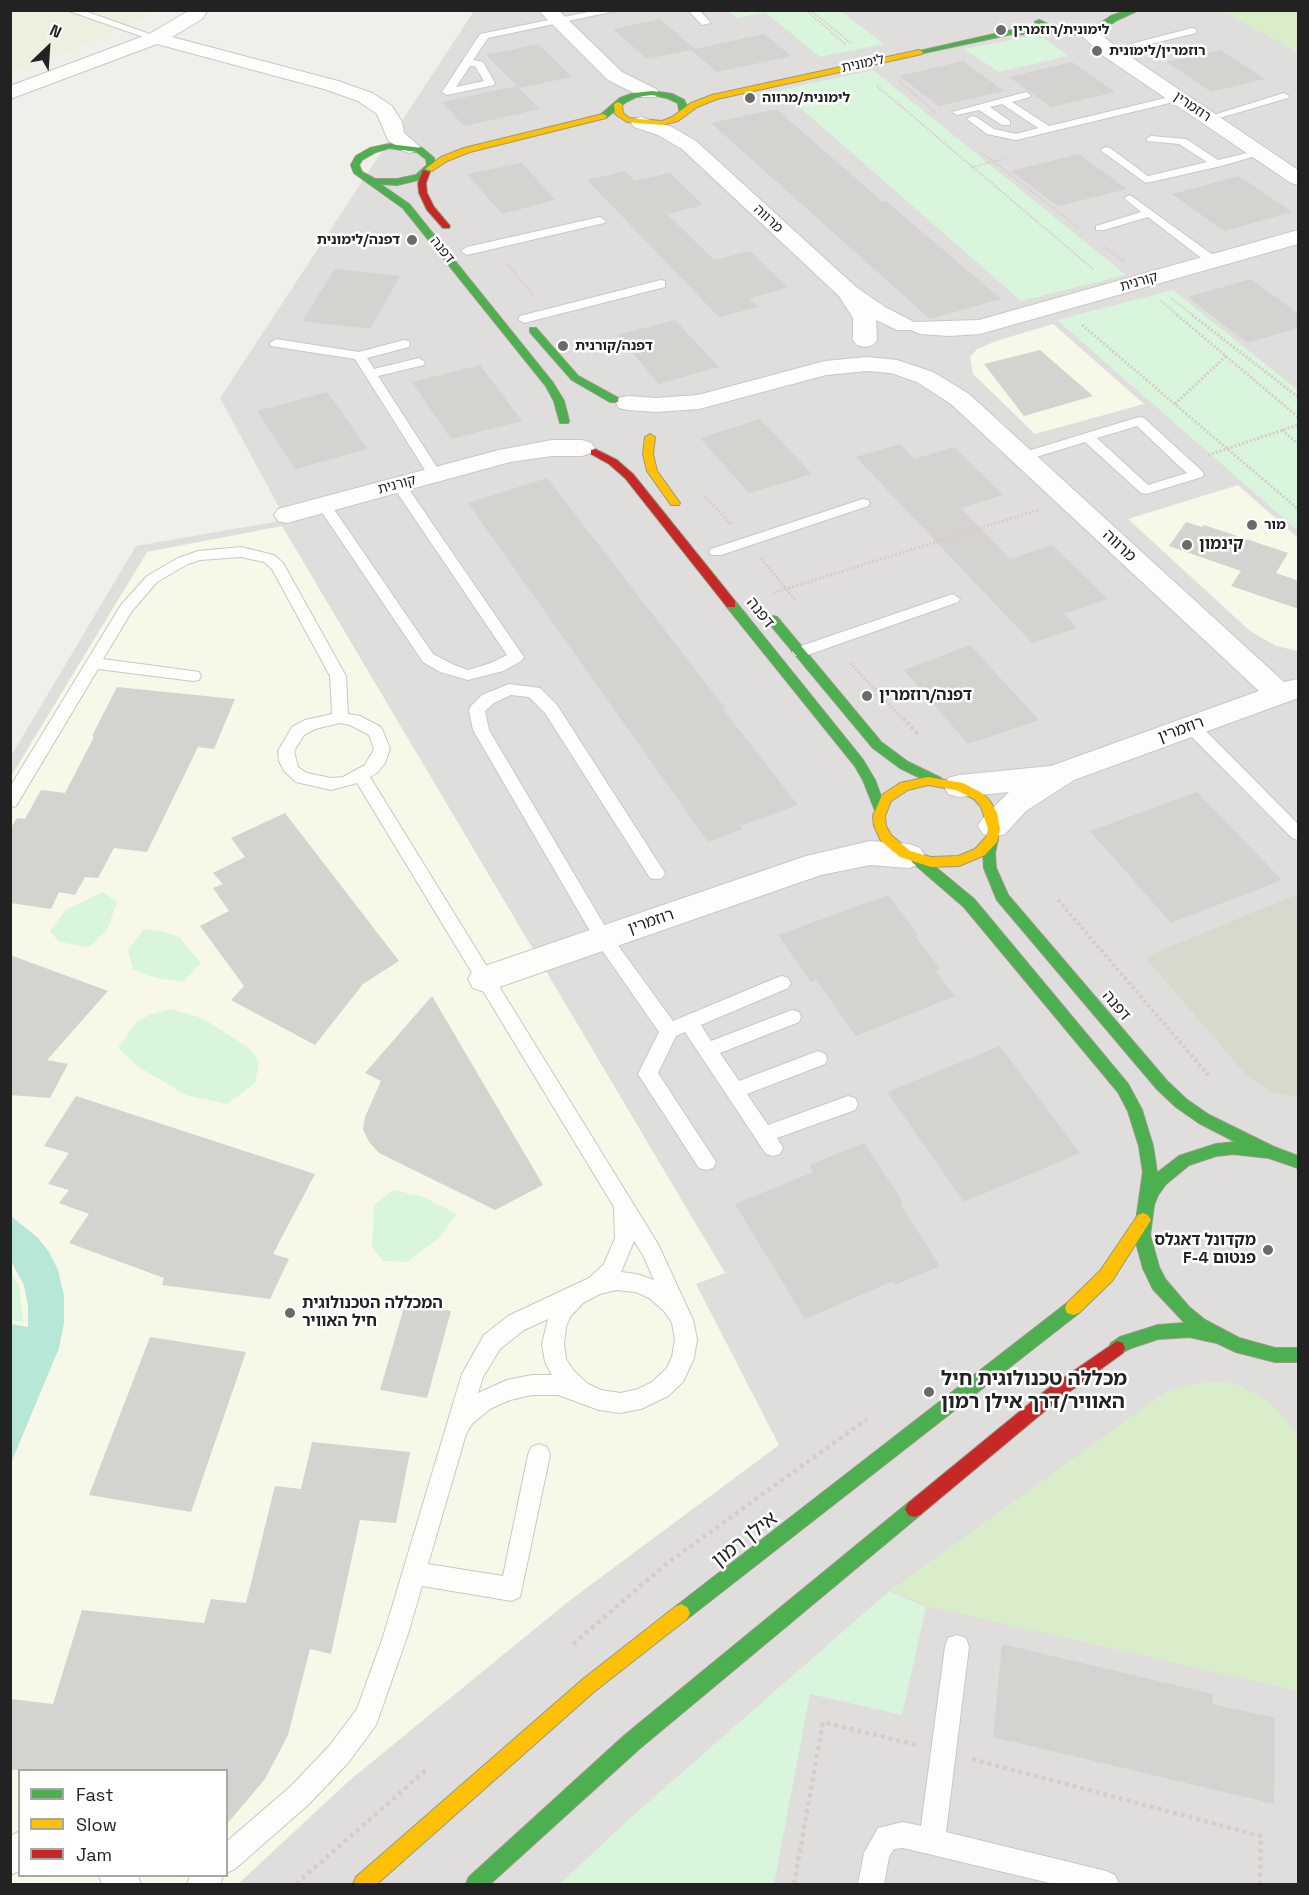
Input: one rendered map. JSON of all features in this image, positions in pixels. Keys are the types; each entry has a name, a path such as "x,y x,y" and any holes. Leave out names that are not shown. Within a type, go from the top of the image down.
{"street":[{"path":"10,93 156,38 196,15 200,10"},
{"path":"1097,23 1136,10"},
{"path":"1039,13 1041,24 1056,31"},
{"name":"לימונית","path":"1012,32 1028,24 1039,13"},
{"path":"552,16 615,76 649,93"},
{"name":"לימונית","path":"649,93 669,96 715,96 1012,32 1056,31 1097,23"},
{"name":"רוזמרין","path":"1097,23 1109,51 1299,179"},
{"path":"156,38 357,94 385,110 398,140 430,158 431,163 428,170"},
{"path":"615,76 620,89 619,114 639,123"},
{"path":"394,130 382,143 359,158 355,166 358,173 368,179 397,182 416,178 444,159 467,150 579,124 608,114 630,96 649,93"},
{"path":"669,96 681,102 684,108 681,114"},
{"name":"לימונית","path":"639,123 662,123 715,96"},
{"name":"מרווה","path":"681,114 679,128 689,145"},
{"path":"579,124 639,123"},
{"name":"מרווה","path":"639,123 665,130 689,145 848,292 877,312 934,333 940,339 944,353 942,373 960,399"},
{"path":"368,152 389,146 467,150"},
{"name":"דפנה","path":"428,170 422,186 426,201 463,247"},
{"name":"דפנה","path":"368,179 396,197 414,215 549,385 559,401 573,414 565,436 613,462 629,476 859,763 869,780 879,813"},
{"name":"קורנית","path":"913,326 949,329 980,327 1299,237"},
{"name":"מרווה","path":"848,292 864,318 866,327 864,342"},
{"path":"521,315 575,378 645,410 645,435 652,471 659,484 686,516"},
{"path":"825,368 852,354 877,329 913,326"},
{"name":"קורנית","path":"894,367 922,367 944,353 959,339 980,327"},
{"path":"864,342 871,356 894,367"},
{"path":"573,414 621,401 649,405 699,402 825,368 867,364 894,367"},
{"name":"מרווה","path":"894,367 925,377 960,399 1069,500 1289,690"},
{"path":"589,450 645,435 665,420 699,402"},
{"name":"קורנית","path":"508,455 543,440 558,430 573,414"},
{"name":"קורנית","path":"287,515 508,455 552,448 589,450"},
{"name":"דפנה","path":"755,598 877,745 904,765 948,783"},
{"name":"רוזמרין","path":"948,783 1012,782 1063,773 1289,690"},
{"name":"רוזמרין","path":"993,832 1015,803 1063,773"},
{"path":"913,857 945,863 962,861 980,852 993,832 991,813 986,804 978,796 948,783 920,781 897,789 886,798 879,813 880,826 886,838 969,903 1123,1088 1135,1110 1146,1146 1150,1172 1143,1220 1145,1251 1159,1284 1184,1312 1216,1336"},
{"name":"רוזמרין","path":"817,864 859,840 876,823 879,813"},
{"name":"דפנה","path":"993,832 989,853 990,868 1002,897 1161,1085 1204,1119 1269,1152"},
{"name":"רוזמרין","path":"485,979 817,864 870,854 913,857"},
{"path":"1146,1204 1161,1179 1192,1157 1216,1150 1233,1149 1269,1152 1295,1158"},
{"name":"אילן רמון","path":"363,1884 589,1685 1068,1313 1106,1276 1143,1220"},
{"path":"476,1884 632,1742 1052,1395 1126,1342 1158,1332 1189,1330 1216,1336 1276,1358 1299,1372"},
{"path":"1256,1351 1275,1355 1299,1355"}],"lane":[{"path":"71,10 156,38"},
{"path":"467,62 484,36 552,16 615,10"},
{"path":"693,10 706,23"},
{"path":"1109,51 1192,31"},
{"path":"957,112 1026,95"},
{"path":"1209,118 1284,96"},
{"path":"972,119 991,132 1008,136 1027,135 1178,98"},
{"path":"1003,100 1048,130"},
{"path":"981,106 1006,123"},
{"path":"1151,139 1182,141 1217,164"},
{"path":"1106,150 1146,180 1260,153"},
{"path":"1130,198 1214,261"},
{"path":"1100,228 1150,213"},
{"path":"463,247 492,246 600,221"},
{"path":"521,315 549,313 661,285"},
{"path":"276,343 359,356 404,344"},
{"path":"359,356 435,475"},
{"path":"370,374 419,362"},
{"path":"1023,457 1087,437 1140,421 1197,474 1146,490 1087,437"},
{"path":"324,505 428,658 446,668 468,675 497,667 516,657 399,485"},
{"path":"716,552 864,503"},
{"path":"10,802 126,608 153,579 168,568 190,559 220,553 257,554 269,558 278,566 338,676 340,718"},
{"path":"800,652 953,599"},
{"path":"94,663 193,676"},
{"path":"656,873 551,709 534,692 509,689 488,699 477,710 481,730 603,938 669,1031"},
{"path":"340,718 366,724 375,731 382,749 372,769 361,776 331,784 315,783 292,771 287,761 286,751 298,731 310,724 340,718"},
{"path":"1191,726 1299,834"},
{"path":"361,776 651,1250 682,1320 686,1339 683,1358 675,1375 660,1389 641,1399 620,1403 599,1400 580,1391 558,1385 532,1385 507,1390 482,1402 464,1417 453,1438"},
{"path":"706,1162 648,1074 669,1031 783,983"},
{"path":"707,1050 792,1017"},
{"path":"689,1023 768,1141 848,1104"},
{"path":"734,1091 818,1059"},
{"path":"228,1858 300,1795 339,1754 367,1716 395,1638 473,1374 492,1342 516,1323 576,1296 596,1285 611,1271 625,1238 623,1205"},
{"path":"596,1285 616,1281 637,1283 656,1291 671,1304 682,1320"},
{"path":"576,1296 563,1310 555,1326 553,1344 556,1362 566,1378 580,1391"},
{"path":"413,1572 512,1589 539,1455"},
{"path":"932,1841 957,1647"},
{"path":"871,1884 877,1853 887,1837 903,1835 932,1841 1052,1878 1106,1884"}],"path":[{"path":"806,10 851,50"},
{"path":"810,10 939,116"},
{"path":"853,66 1116,289"},
{"path":"975,146 1082,229"},
{"path":"1100,244 1226,356 1299,417"},
{"path":"492,246 549,313"},
{"path":"1143,281 1299,397"},
{"path":"1082,326 1299,509"},
{"path":"1175,404 1226,356"},
{"path":"1282,430 1299,444"},
{"path":"755,598 1069,500"},
{"path":"1292,503 1299,501"},
{"path":"1058,900 1210,1077"},
{"path":"794,1884 823,1722 1261,1836 1260,1884"}],"shaded area":[{"path":"11,11 155,11 68,52 11,70"},
{"path":"474,11 1298,11 1298,1884 11,1884 11,756 136,546 286,520 220,398"},
{"path":"1053,324 1144,404 1035,434 973,374 970,357 977,349 996,341"},
{"path":"1147,405 1237,483 1128,516 1042,435"},
{"path":"1238,485 1298,538 1298,651 1276,646 1250,631 1128,519"},
{"path":"282,526 725,1273 696,1284 779,1445 569,1601 350,1780 238,1884 11,1884 10,778 147,552"},
{"path":"1298,894 1298,1097 1274,1093 1248,1077 1145,957"},
{"path":"835,1748 1231,1846 1223,1884 813,1884"}],"green space":[{"path":"728,11 841,11 884,44 820,57 765,12 737,18"},
{"path":"1223,11 1298,11 1298,53"},
{"path":"1031,36 1044,38 1068,56 999,72 964,49"},
{"path":"873,70 1126,275 1021,301 780,90"},
{"path":"1173,290 1298,390 1298,531 1057,320"},
{"path":"102,892 117,902 107,930 89,947 59,942 50,931 66,910"},
{"path":"144,929 179,937 201,963 183,982 156,978 133,969 128,950"},
{"path":"171,1009 202,1018 249,1048 259,1062 255,1083 227,1104 186,1095 139,1067 118,1048 137,1022 149,1015"},
{"path":"393,1190 421,1196 457,1214 439,1238 407,1262 383,1261 372,1247 374,1205"},
{"path":"11,1216 38,1238 49,1252 58,1270 64,1296 64,1323 59,1348 11,1463 11,1324 28,1327 28,1306 24,1285 11,1261"},
{"path":"10,1270 19,1286 23,1322 11,1320"},
{"path":"1219,1381 1239,1385 1261,1397 1277,1409 1298,1436 1298,1691 927,1606 891,1590 1164,1393 1192,1384"},
{"path":"889,1591 926,1607 902,1715 810,1694 774,1884 560,1884 629,1819"}],"building":[{"path":"660,19 695,49 764,34 791,56 717,72 691,50 647,59 613,29"},
{"path":"538,44 572,77 519,88 540,109 464,126 442,102 517,86 486,55"},
{"path":"1220,50 1265,79 1211,92 1167,62"},
{"path":"963,61 1004,91 939,106 899,76"},
{"path":"1072,62 1115,92 1051,107 1009,77"},
{"path":"776,109 883,202 886,201 1001,299 930,319 711,123"},
{"path":"1079,154 1127,189 1058,206 1011,171"},
{"path":"522,163 555,200 502,214 467,174"},
{"path":"625,171 635,181 670,173 703,205 667,214 714,260 750,251 788,288 749,298 758,307 719,317 587,180"},
{"path":"1239,176 1292,212 1224,231 1172,194"},
{"path":"335,269 400,276 370,329 302,321"},
{"path":"1251,279 1299,314 1299,328 1247,343 1188,297"},
{"path":"675,320 719,367 659,384 617,335"},
{"path":"1040,350 1093,396 1024,416 984,364"},
{"path":"480,365 522,421 451,439 412,382"},
{"path":"327,392 368,449 295,469 257,411"},
{"path":"760,419 812,474 749,493 700,438"},
{"path":"900,444 914,459 954,447 1003,495 961,508 1010,559 1052,545 1108,599 1064,614 1077,628 1032,643 856,457"},
{"path":"547,478 798,805 740,826 743,829 708,842 468,503"},
{"path":"1186,522 1202,527 1204,525 1288,553 1276,573 1299,581 1299,609 1231,586 1241,571 1169,546"},
{"path":"970,645 1039,720 968,744 904,670"},
{"path":"117,687 235,699 214,749 198,747 147,852 114,848 98,878 85,877 75,895 59,892 51,909 10,903 10,829 17,818 25,819 41,790 65,793"},
{"path":"1197,792 1282,880 1171,923 1090,831"},
{"path":"285,813 399,961 363,984 315,1045 231,1000 244,986 200,926 229,911 213,888 223,884 213,873 245,857 231,838"},
{"path":"888,895 918,935 915,936 940,969 935,970 955,996 856,1036 816,980 811,982 778,935"},
{"path":"10,955 108,991 47,1060 68,1064 50,1098 10,1095"},
{"path":"432,996 543,1185 495,1210 379,1153 369,1142 363,1129 365,1117 381,1081 365,1073"},
{"path":"1000,1046 1080,1153 964,1202 887,1092"},
{"path":"76,1096 315,1174 273,1254 289,1259 270,1299 162,1285 164,1278 69,1243 89,1214 59,1203 69,1190 48,1184 69,1153 44,1146"},
{"path":"864,1143 903,1202 900,1204 940,1266 895,1285 893,1281 805,1319 735,1204 813,1172 809,1165"},
{"path":"405,1304 451,1311 427,1398 380,1390"},
{"path":"150,1337 246,1352 191,1512 89,1495"},
{"path":"312,1442 410,1452 396,1523 360,1520 331,1654 310,1649 288,1735 265,1779 228,1823 228,1769 10,1770 10,1699 53,1704 82,1610 204,1623 211,1599 246,1603 275,1486 301,1489"},
{"path":"1002,1644 1213,1694 1212,1704 1275,1718 1274,1804 993,1737"}],"traffic: fast":[{"path":"1039,22 1056,31 1083,33 1096,30 1114,18 1136,10"},
{"path":"919,52 1012,32 1056,31"},
{"path":"603,116 623,100 634,95 652,93 669,96 681,102 684,108 683,113"},
{"path":"389,146 419,150 430,158 431,166 419,177 397,182 373,181 358,173 355,165 359,158 373,150 389,146"},
{"path":"368,179 406,206 550,385 559,401 564,421"},
{"path":"533,330 575,378 614,400"},
{"path":"731,604 859,763 869,780 880,810"},
{"path":"773,620 877,745 904,765 937,781"},
{"path":"992,839 989,853 990,868 1002,897 1162,1085 1181,1103 1204,1119 1269,1152"},
{"path":"917,859 969,903 1123,1088 1135,1110 1146,1146 1150,1172 1146,1205"},
{"path":"1298,1162 1269,1152 1233,1148 1216,1150 1184,1160 1161,1179 1152,1191 1146,1205 1142,1235 1151,1268 1159,1284 1183,1312 1199,1325 1236,1345 1275,1355 1298,1355"},
{"path":"681,1613 1073,1308"},
{"path":"1117,1348 1126,1342 1158,1332 1189,1330 1216,1336"},
{"path":"476,1884 632,1742 914,1509"}],"traffic: slow":[{"path":"618,104 619,114 627,120 662,123 675,119 694,105 715,97 919,52"},
{"path":"429,169 444,159 467,150 603,116"},
{"path":"650,437 648,454 652,471 675,503"},
{"path":"928,781 959,786 978,796 986,804 991,813 994,829 992,839 980,852 959,861 931,862 905,854 886,838 880,826 879,816 886,798 904,786 928,781"},
{"path":"1073,1308 1106,1276 1143,1220"},
{"path":"363,1884 589,1685 681,1613"}],"traffic: jam":[{"path":"426,172 422,183 423,193 430,208 446,226"},
{"path":"595,452 613,462 629,476 731,604"},
{"path":"914,1509 1052,1395 1117,1348"}],"place":[{"name":"לימונית/רוזמרין","path":"1001,30"},
{"name":"רוזמרין/לימונית","path":"1097,51"},
{"name":"לימונית/מרווה","path":"750,98"},
{"name":"דפנה/לימונית","path":"412,240"},
{"name":"דפנה/קורנית","path":"563,346"},
{"name":"מור","path":"1252,525"},
{"name":"קינמון","path":"1187,545"},
{"name":"דפנה/רוזמרין","path":"867,696"},
{"name":"מקדונל דאגלס F-4 פנטום","path":"1268,1250"},
{"name":"המכללה הטכנולוגית חיל האוויר","path":"290,1313"},
{"name":"מכללה טכנולוגית חיל האוויר/דרך אילן רמון","path":"929,1392"}]}
